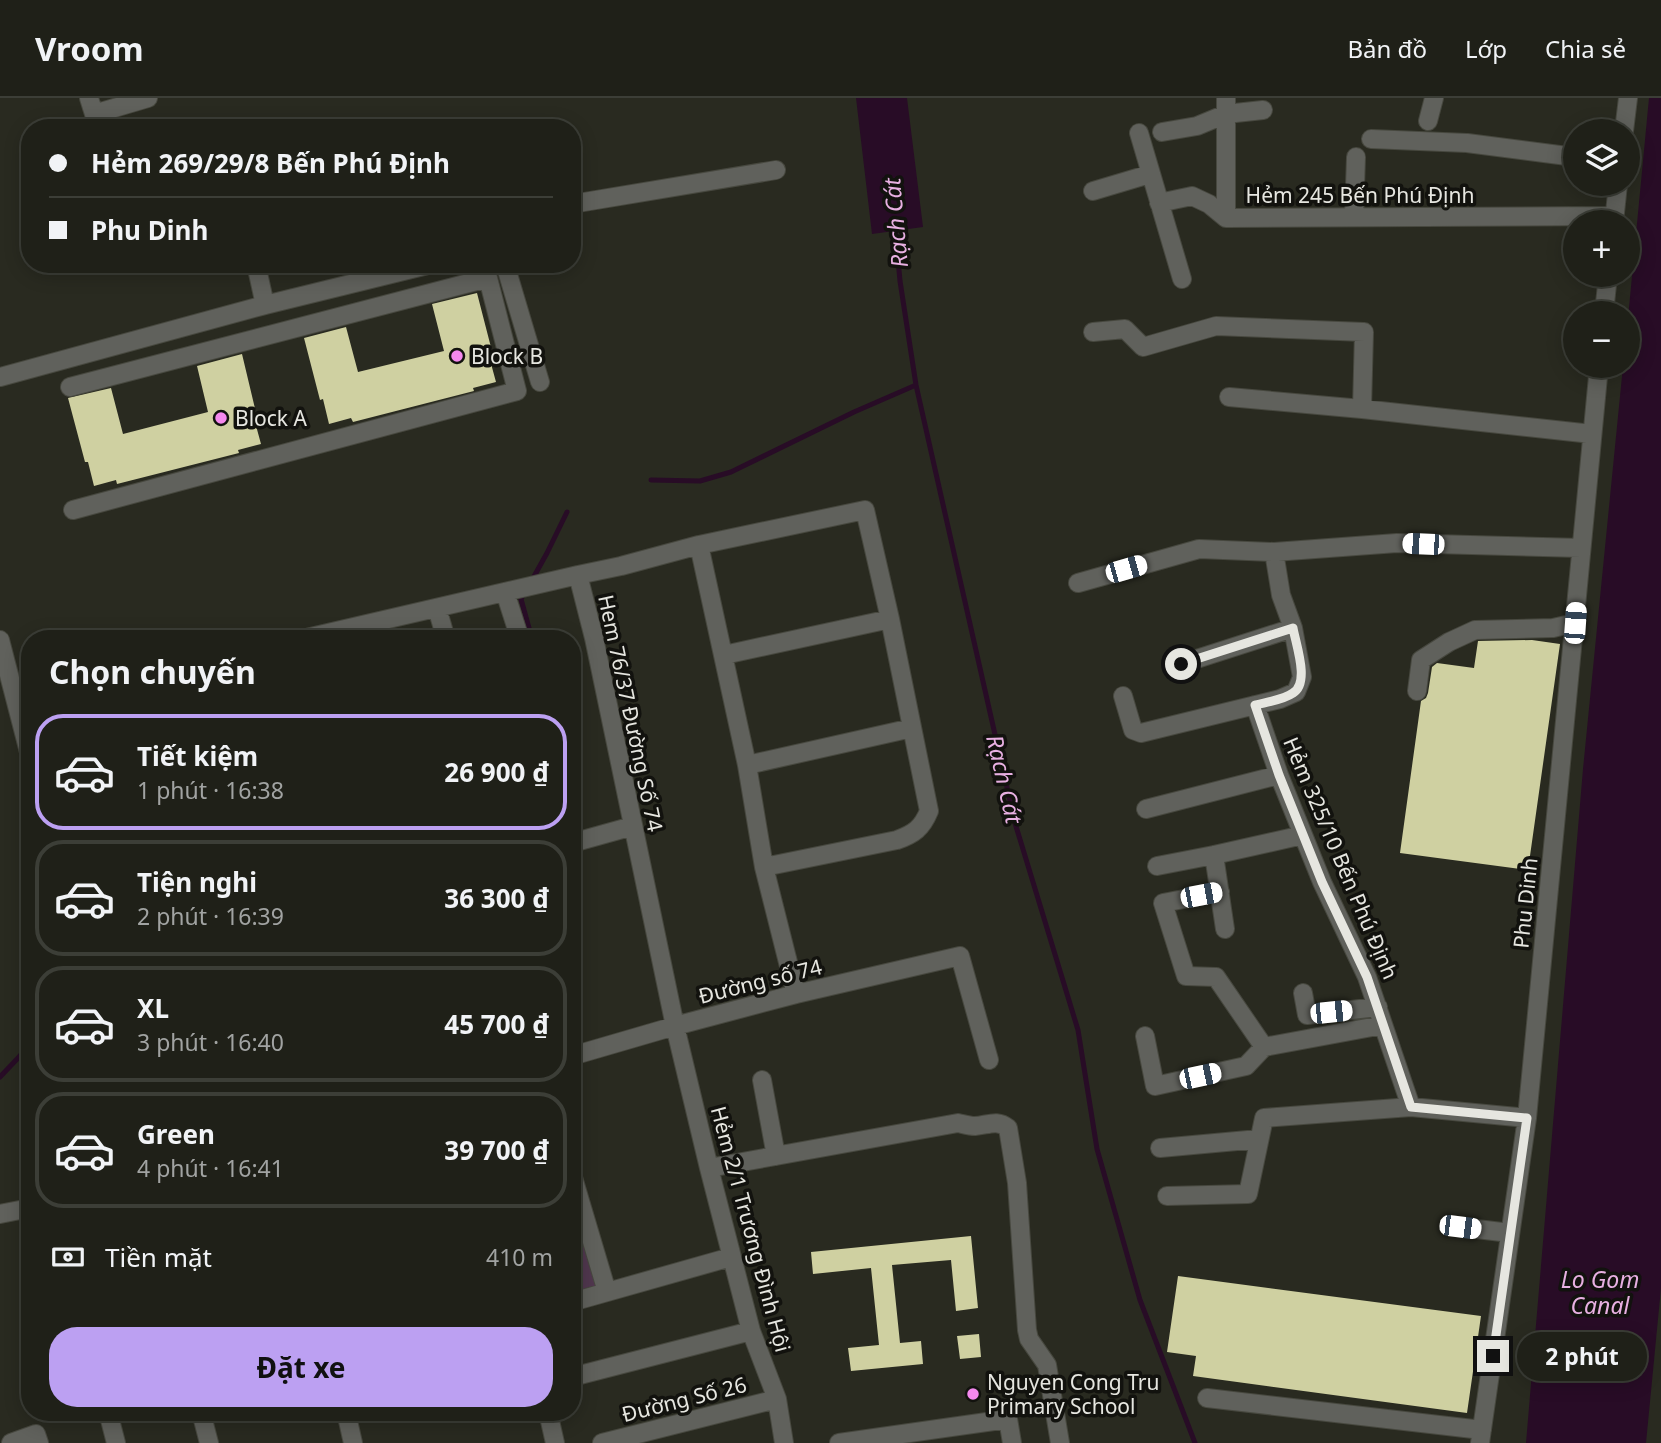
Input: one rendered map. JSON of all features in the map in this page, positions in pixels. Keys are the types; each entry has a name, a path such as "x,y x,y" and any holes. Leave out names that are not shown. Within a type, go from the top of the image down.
{"street":[{"path":"91,106 148,98"},
{"path":"1428,121 1434,98"},
{"path":"1625,119 1628,98"},
{"path":"1162,131 1197,126 1226,106 1263,110"},
{"name":"Hẻm 245 Bến Phú Định","path":"1226,106 1226,218 1563,219"},
{"path":"1139,133 1182,279"},
{"path":"1371,139 1467,143 1563,155"},
{"path":"1354,217 1356,156"},
{"path":"581,202 776,170"},
{"path":"1093,191 1150,174"},
{"path":"1159,203 1192,197 1209,204 1226,218"},
{"path":"258,273 265,305"},
{"path":"0,377 265,305 395,273"},
{"path":"508,273 540,382"},
{"path":"71,387 488,278 517,391 73,510"},
{"path":"1093,332 1125,329 1143,347 1216,326 1364,332 1363,409"},
{"path":"121,345 137,369"},
{"path":"119,374 121,345"},
{"name":"Phu Dinh","path":"1481,1436 1527,1118 1598,378"},
{"path":"1229,397 1592,435"},
{"name":"Hem 76/37 Đường Số 74","path":"675,1026 594,638 578,575 699,545 865,510 890,619"},
{"path":"1078,583 1199,549 1274,552 1397,543 1581,548"},
{"path":"699,545 747,765 764,867 796,994"},
{"path":"1123,696 1133,730 1141,733 1296,692 1302,677 1293,628 1281,595 1274,552"},
{"path":"373,630 438,608 578,575"},
{"path":"505,592 517,630"},
{"path":"438,608 444,630"},
{"path":"723,655 890,619 929,811 918,831 909,836 764,867"},
{"path":"1416,691 1421,660 1449,642 1475,630 1553,628 1575,623"},
{"path":"1181,664 1293,628"},
{"path":"0,640 4,675 21,700"},
{"name":"Hẻm 325/10 Bến Phú Định","path":"1255,705 1279,775 1322,882 1367,977 1411,1107"},
{"path":"747,765 912,729"},
{"path":"1146,808 1279,775"},
{"path":"581,840 633,826"},
{"path":"1157,866 1303,835"},
{"path":"1214,855 1225,929"},
{"path":"1220,892 1163,902 1186,976 1216,977 1264,1047"},
{"name":"Đường số 74","path":"581,1053 796,994 960,956 989,1059"},
{"path":"1303,993 1307,1015 1377,1007"},
{"path":"1144,1036 1155,1086 1246,1066 1264,1047 1383,1025"},
{"name":"Hẻm 2/1 Trương Đình Hội","path":"675,1026 751,1331 777,1399 784,1443"},
{"path":"762,1080 776,1156"},
{"path":"1167,1196 1248,1194 1264,1118 1411,1107 1527,1118"},
{"path":"709,1168 957,1123 972,1126 996,1122 1003,1124 1008,1128 1017,1183 1027,1330 1029,1339 1047,1365 1060,1443"},
{"path":"1160,1148 1259,1139"},
{"path":"581,1206 607,1292"},
{"path":"0,1214 21,1210"},
{"path":"1460,1227 1510,1233"},
{"path":"581,1299 731,1257"},
{"path":"581,1375 751,1331"},
{"path":"1208,1398 1481,1436"},
{"name":"Đường Số 26","path":"602,1443 777,1399"},
{"path":"839,1443 1009,1419 1012,1443"},
{"path":"110,1421 116,1443"},
{"path":"203,1421 209,1443"},
{"path":"348,1421 354,1443"},
{"path":"550,1421 555,1443"},
{"path":"11,1443 36,1434 39,1443"}],"shaded area":[{"path":"581,1226 597,1290 581,1294"}],"water":[{"path":"856,98 907,98 923,227 872,234"},
{"name":"Lo Gom Canal","path":"1649,98 1661,98 1661,1288 1646,1443 1526,1443 1583,769 1622,378 1640,378 1640,301 1630,301 1631,287 1640,287 1640,192"}],"building":[{"name":"Block B","path":"477,293 494,359 490,360 496,382 473,388 474,391 353,422 351,418 329,424 304,338 346,327 358,372 444,351 432,304"},
{"name":"Block A","path":"242,354 261,444 238,450 239,453 117,484 116,480 94,486 68,398 111,388 123,434 208,412 197,366"},
{"path":"1532,640 1560,644 1528,870 1400,853 1421,701 1428,693 1432,667 1437,663 1474,668 1478,641"},
{"path":"971,1236 978,1308 956,1311 951,1260 892,1265 900,1343 921,1341 923,1364 851,1371 848,1348 879,1345 871,1268 813,1274 811,1252"},
{"path":"1178,1276 1481,1316 1467,1413 1193,1376 1196,1356 1167,1352"},
{"path":"979,1334 981,1357 960,1359 957,1336"}],"waterway":[{"name":"Rạch Cát","path":"895,226 900,281 916,385 1015,823 1078,1030 1097,1149 1140,1300 1195,1443"},
{"path":"651,480 700,481 731,472 916,385"},
{"path":"532,580 567,512"},
{"path":"525,592 521,599 530,630"},
{"path":"0,1077 21,1054"}],"place":[{"name":"Block B","path":"457,356"},
{"name":"Block A","path":"221,418"},
{"name":"Nguyen Cong Tru Primary School","path":"973,1394"}],"route":[{"path":"1181,664 1293,628 1302,677 1300,686 1288,696 1255,705 1279,775 1322,882 1367,977 1411,1107 1527,1118 1493,1356"}]}
